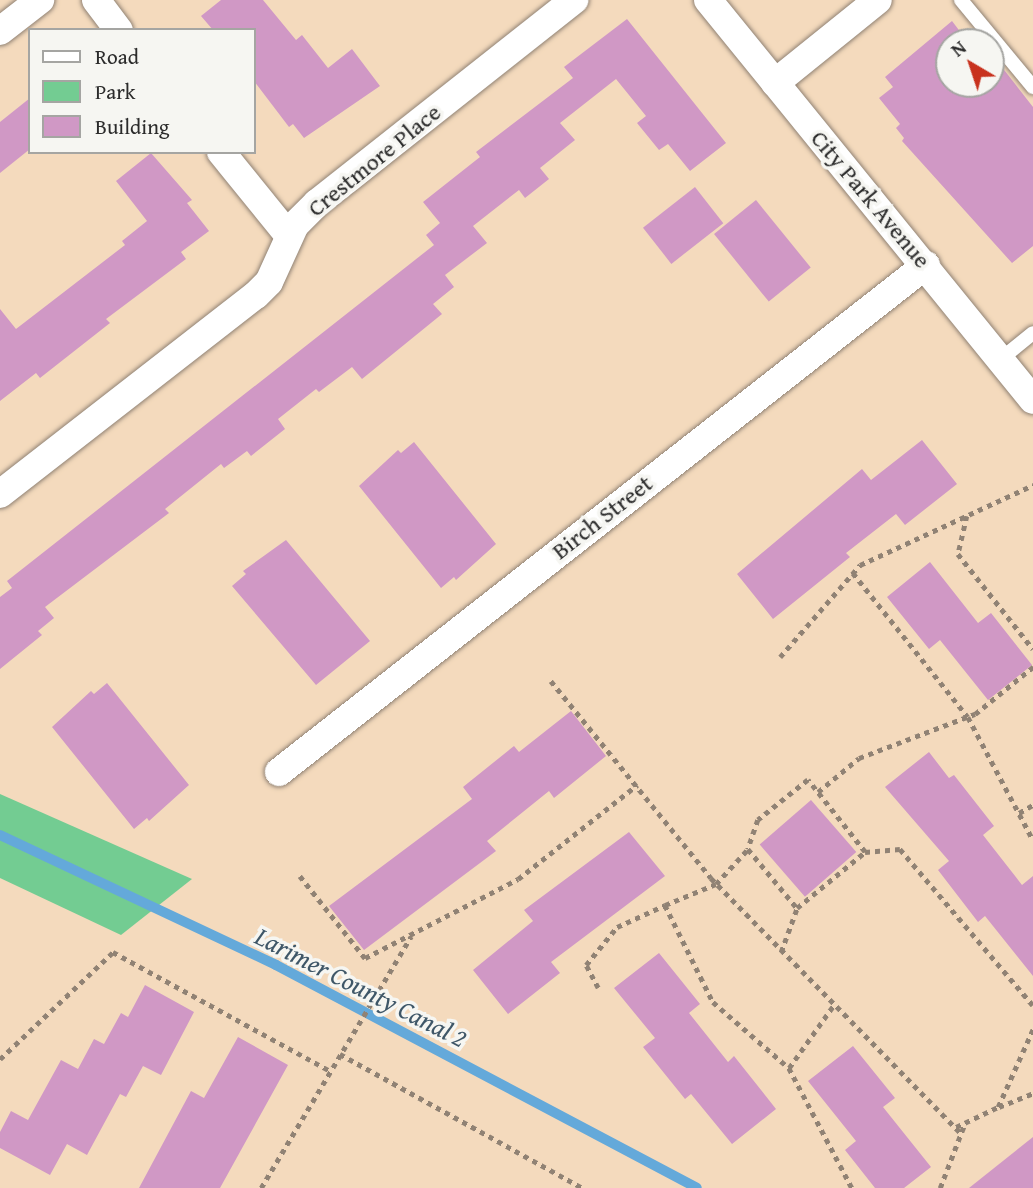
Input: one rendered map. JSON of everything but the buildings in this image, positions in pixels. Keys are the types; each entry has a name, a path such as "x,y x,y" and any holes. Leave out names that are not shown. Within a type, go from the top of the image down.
{"street":[{"path":"0,31 40,0"},
{"path":"96,0 117,28"},
{"name":"Crestmore Place","path":"0,494 256,295 269,282 289,236 317,203 574,0"},
{"name":"City Park Avenue","path":"708,0 1033,400"},
{"path":"775,83 878,0"},
{"path":"223,154 289,236"},
{"name":"Birch Street","path":"279,772 926,265"}],"lane":[{"path":"961,0 1033,87"},
{"path":"1001,359 1033,333"}],"path":[{"path":"780,657 860,565 1033,485"},
{"path":"967,515 958,554 1033,649"},
{"path":"853,573 968,717 1033,840"},
{"path":"818,792 859,758 968,717 1033,667"},
{"path":"551,681 716,884 833,1006 961,1133"},
{"path":"598,988 586,965 617,926 716,884 748,849 758,820 808,780 865,852"},
{"path":"300,876 365,958 518,878 637,785"},
{"path":"1019,813 1033,805"},
{"path":"748,849 797,908"},
{"path":"781,952 797,908 865,852 900,849 1033,1005"},
{"path":"665,905 713,1002 789,1068 852,1188"},
{"path":"261,1188 413,934"},
{"path":"0,1059 113,953 330,1071"},
{"path":"789,1068 833,1006"},
{"path":"998,1107 1033,1029"},
{"path":"340,1054 583,1188"},
{"path":"956,1127 1033,1093"},
{"path":"940,1188 965,1122"}],"green space":[{"path":"0,794 192,879 121,935 0,878"}],"waterway":[{"name":"Larimer County Canal 2","path":"0,835 276,965 697,1188"}]}
